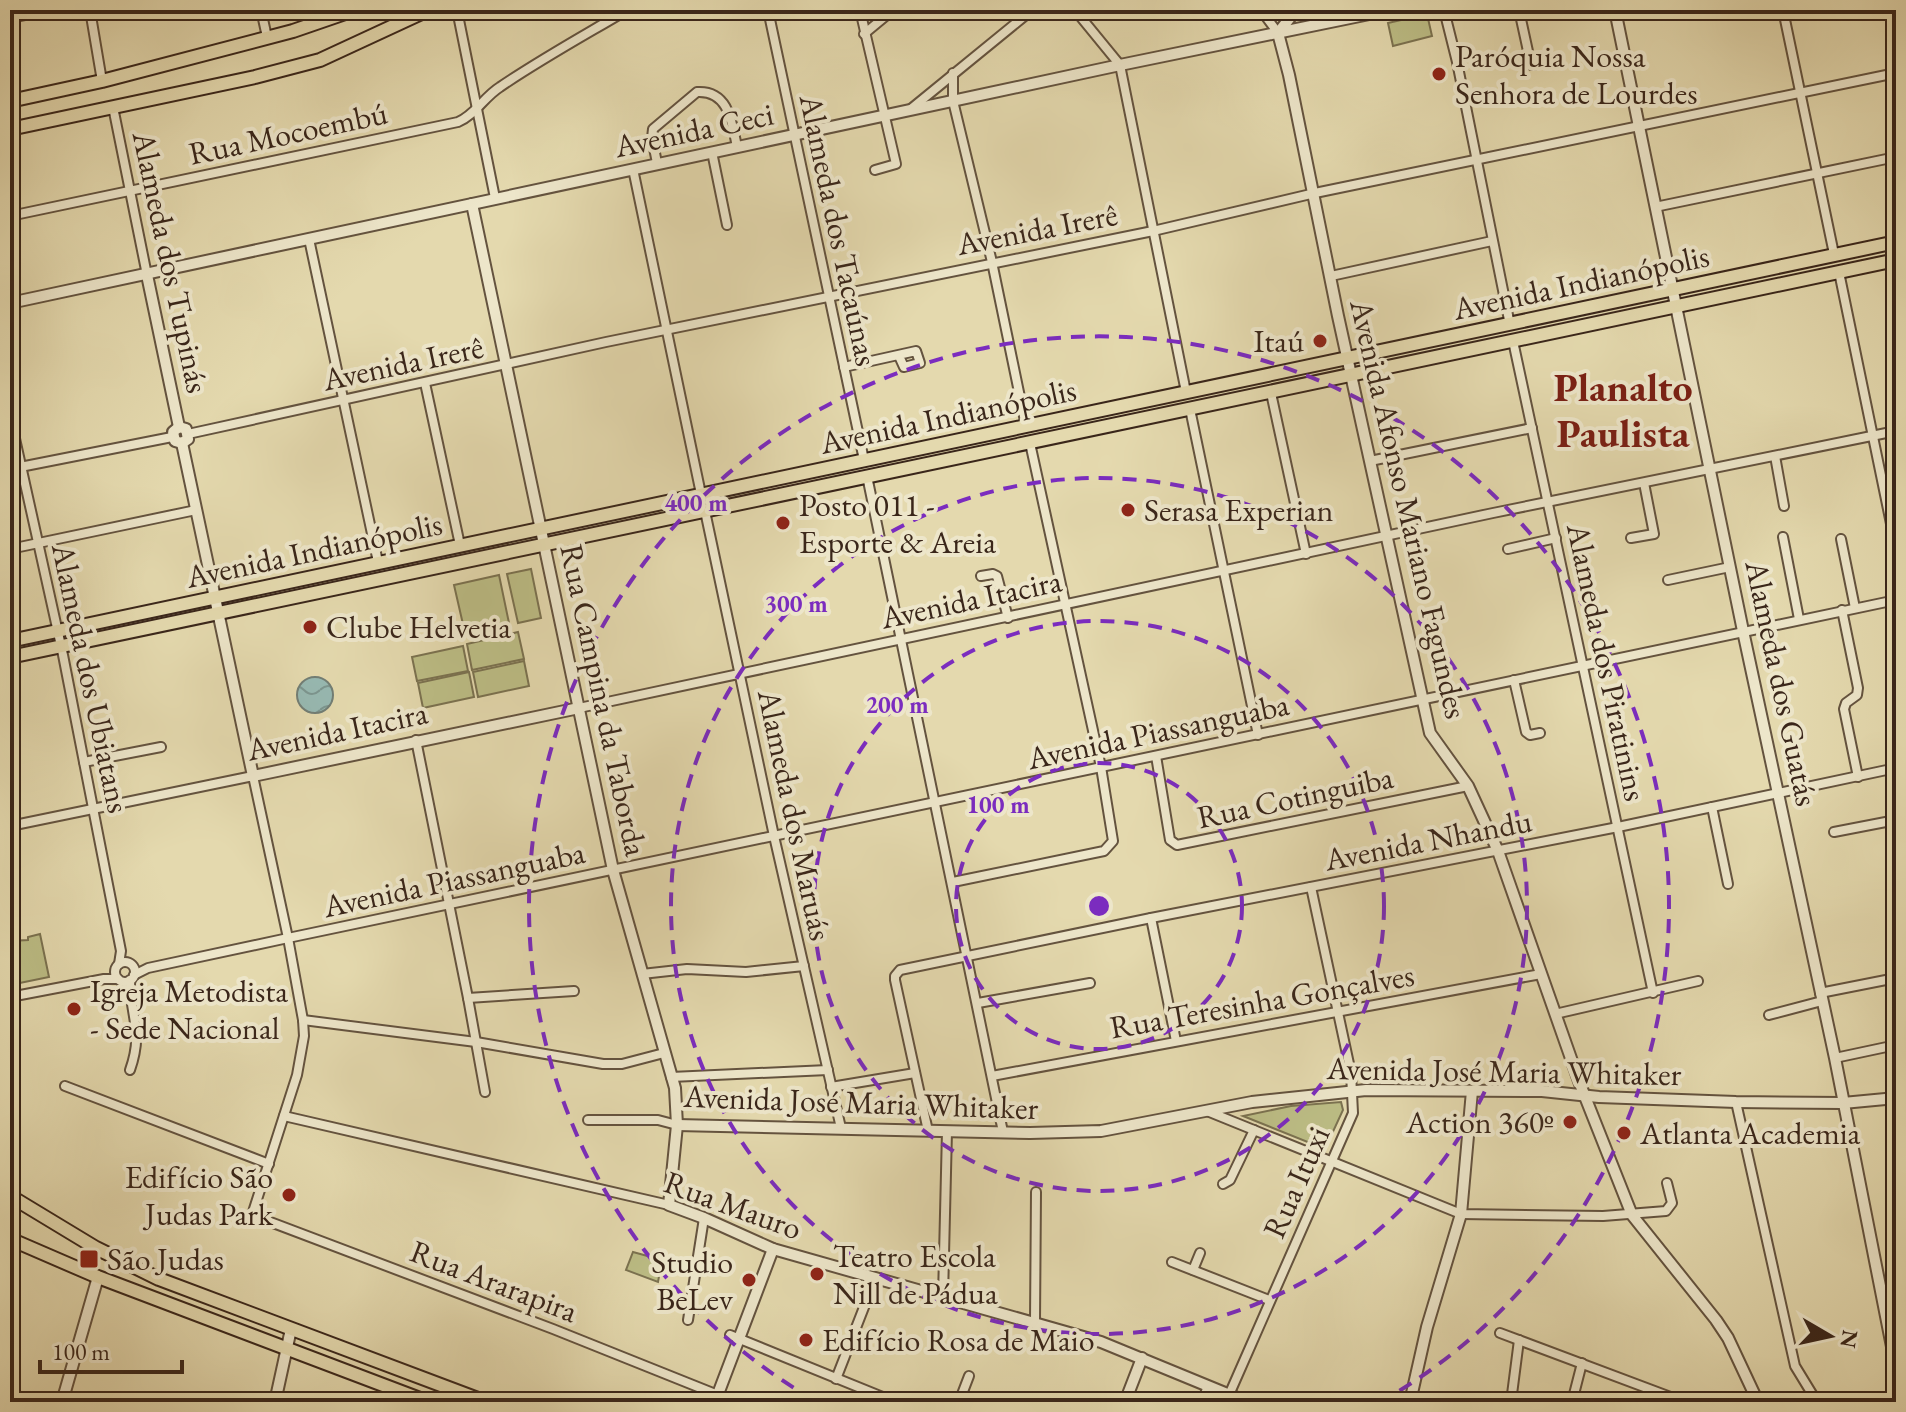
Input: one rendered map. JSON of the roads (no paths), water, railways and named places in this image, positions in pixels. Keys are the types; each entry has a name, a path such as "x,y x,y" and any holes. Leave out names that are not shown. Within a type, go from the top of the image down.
{"main road":[{"path":"10,101 102,81 354,10"},
{"path":"10,129 255,77 320,60 428,10"},
{"name":"Avenida Indianópolis","path":"10,641 1896,242"},
{"name":"Avenida Indianópolis","path":"10,657 1896,260"},
{"path":"10,1196 140,1271 486,1402"},
{"path":"10,1239 98,1277 428,1402"}],"street":[{"path":"10,18 49,10"},
{"path":"90,10 102,81"},
{"path":"261,10 267,37"},
{"path":"457,10 495,198"},
{"name":"Rua Mocoembú","path":"10,216 458,122 516,75 627,10"},
{"name":"Alameda dos Tacaúnas","path":"768,10 864,460"},
{"path":"860,10 896,166 875,170"},
{"path":"864,34 893,10"},
{"path":"909,110 1032,10"},
{"path":"1075,10 1120,65 1186,392"},
{"path":"1261,10 1278,33 1296,10"},
{"name":"Avenida Ceci","path":"10,303 657,163 1389,10"},
{"path":"1444,10 1510,325"},
{"path":"1519,10 1531,66 1552,61"},
{"name":"Alameda dos Guatás","path":"1615,10 1835,1058 1896,1367"},
{"path":"1783,10 1834,254"},
{"name":"Avenida Afonso Mariano Fagundes","path":"1278,33 1315,193 1421,699 1432,737 1468,786 1498,851 1584,1096 1632,1215 1716,1320 1728,1338 1758,1402"},
{"path":"953,73 953,101 992,262 1026,426"},
{"name":"Avenida Irerê","path":"10,469 1896,73"},
{"path":"657,163 653,129 693,94 701,91 716,96 728,109 737,147"},
{"name":"Alameda dos Tupinás","path":"113,107 180,435 221,614 303,1020 303,1047 252,1215"},
{"path":"712,152 727,225"},
{"path":"1655,207 1896,157"},
{"path":"633,169 701,494"},
{"name":"Rua Campina da Taborda","path":"472,204 613,870 675,1088 677,1125 669,1205"},
{"path":"309,239 378,562"},
{"path":"1331,276 1492,241"},
{"path":"1839,272 1896,548"},
{"name":"Alameda dos Piratinins","path":"1513,341 1653,993"},
{"path":"844,367 899,356"},
{"path":"425,383 460,545"},
{"path":"1271,393 1306,554"},
{"path":"1190,409 1258,735"},
{"name":"Alameda dos Ubiatans","path":"10,416 58,631 138,1040 130,1070"},
{"path":"1370,461 1532,428"},
{"name":"Avenida Itacira","path":"10,826 1896,431"},
{"path":"953,882 1108,850 1113,836 1101,767 1030,443"},
{"path":"1775,456 1784,506"},
{"path":"867,476 1003,1132"},
{"path":"1631,538 1654,533 1644,483"},
{"path":"10,549 196,510"},
{"name":"Alameda dos Maruás","path":"705,511 774,836 841,1128"},
{"path":"1783,537 1799,619"},
{"path":"1508,549 1556,538"},
{"path":"1841,539 1855,608"},
{"path":"1668,580 1730,567"},
{"path":"981,576 997,576 1008,618"},
{"name":"Avenida Piassanguaba","path":"125,972 1896,600"},
{"path":"1842,610 1858,688 1857,695 1846,703 1844,709 1858,777"},
{"path":"1514,680 1526,732 1530,735 1540,733"},
{"path":"416,740 485,1092"},
{"path":"84,762 161,747"},
{"name":"Rua Cotinguiba","path":"1156,756 1170,840 1177,845 1468,786"},
{"name":"Avenida Nhandu","path":"915,1073 895,976 903,969 1618,827 1896,768"},
{"path":"1712,807 1728,884"},
{"path":"1834,832 1896,820"},
{"name":"Rua Ituxi","path":"1229,1395 1353,1113 1353,1090 1311,887"},
{"path":"1151,918 1176,1041"},
{"path":"642,974 687,969 746,972 804,966"},
{"path":"10,997 125,972"},
{"name":"Rua Teresinha Gonçalves","path":"992,1076 1541,974"},
{"path":"1769,1015 1821,997 1896,978"},
{"path":"1555,1014 1698,981"},
{"path":"978,1003 1090,983"},
{"path":"468,998 574,991"},
{"path":"303,1020 476,1042 614,1065 664,1053"},
{"path":"1835,1058 1896,1045"},
{"path":"671,1077 828,1070"},
{"path":"831,1087 915,1073 928,1131"},
{"path":"65,1086 269,1164"},
{"name":"Avenida José Maria Whitaker","path":"588,1120 928,1131 1101,1131 1293,1096 1353,1090 1542,1091 1584,1096 1736,1102 1843,1103 1896,1098"},
{"path":"1410,1402 1427,1327 1461,1214 1472,1091"},
{"path":"1736,1102 1795,1366 1817,1402"},
{"path":"1206,1111 1461,1214 1632,1215 1670,1209 1672,1203 1667,1183"},
{"name":"Rua Mauro","path":"284,1116 669,1205 773,1249 1101,1342 1247,1402"},
{"path":"1223,1184 1230,1180 1254,1130"},
{"path":"943,1297 947,1131"},
{"path":"1035,1321 1036,1192"},
{"name":"Rua Ararapira","path":"252,1215 553,1329 716,1399"},
{"path":"688,1320 704,1218"},
{"path":"716,1399 735,1337 773,1249"},
{"path":"1193,1270 1200,1253"},
{"path":"1172,1262 1269,1300"},
{"path":"62,1402 98,1277"},
{"path":"836,1379 875,1279"},
{"path":"275,1402 291,1329"},
{"path":"1500,1333 1684,1402"},
{"path":"735,1337 895,1402"},
{"path":"1511,1402 1519,1340"},
{"path":"1125,1402 1142,1358"},
{"path":"1572,1402 1582,1363"},
{"path":"959,1402 969,1376"},
{"path":"1202,1402 1208,1386"},
{"path":"10,1394 37,1402"}],"water":[{"path":"315,677 327,683 333,695 327,707 315,713 303,707 297,695 303,683"}],"place":[{"name":"Paróquia Nossa Senhora de Lourdes","path":"1439,74"},
{"name":"Itaú","path":"1320,341"},
{"name":"Serasa Experian","path":"1128,510"},
{"name":"Posto 011 - Esporte & Areia","path":"783,523"},
{"name":"Clube Helvetia","path":"310,627"},
{"name":"Igreja Metodista - Sede Nacional","path":"74,1009"},
{"name":"Action 360º","path":"1570,1122"},
{"name":"Atlanta Academia","path":"1624,1133"},
{"name":"Edifício São Judas Park","path":"289,1195"},
{"name":"São Judas","path":"89,1259"},
{"name":"Teatro Escola Nill de Pádua","path":"817,1274"},
{"name":"Studio BeLev","path":"749,1280"},
{"name":"Edifício Rosa de Maio","path":"806,1340"}],"district":[{"name":"Planalto Paulista","path":"1623,410"}]}
